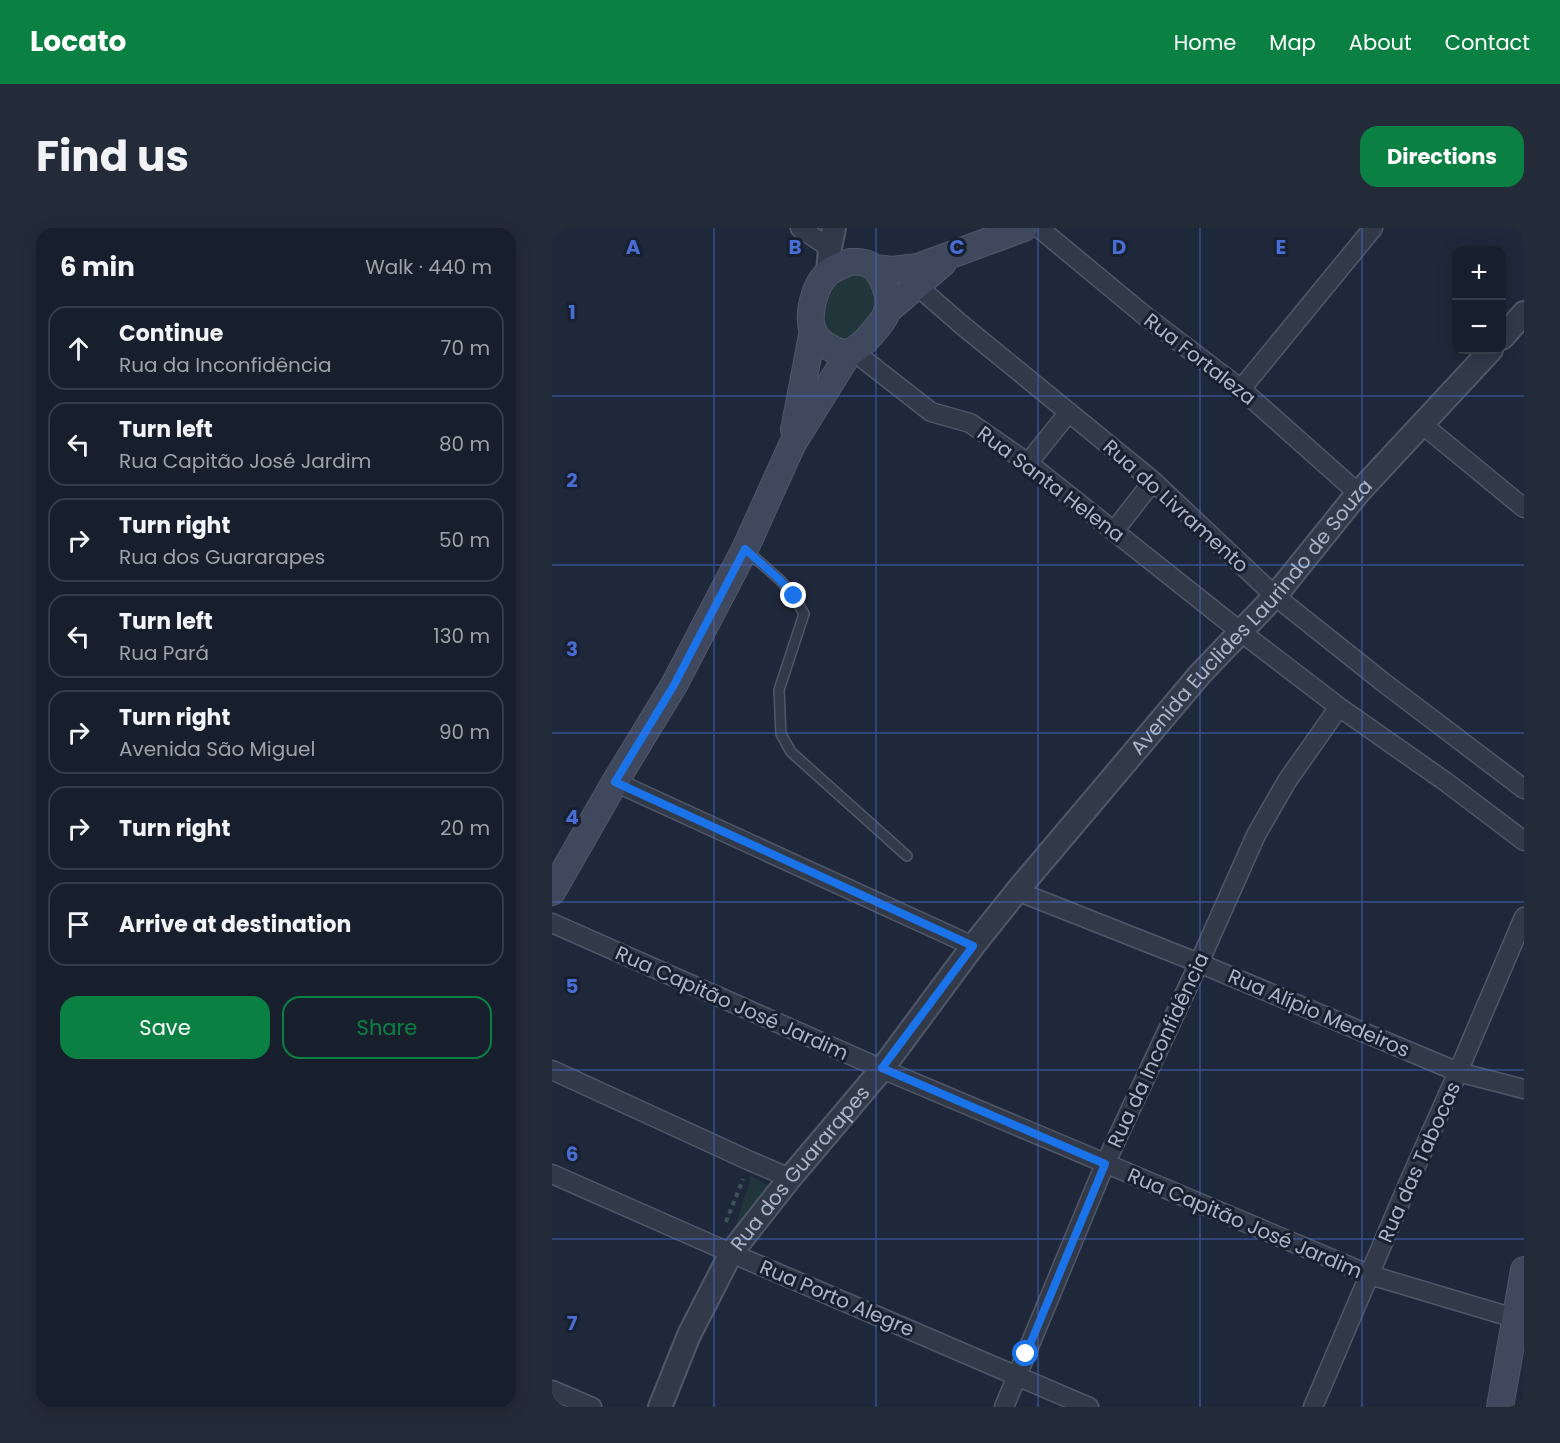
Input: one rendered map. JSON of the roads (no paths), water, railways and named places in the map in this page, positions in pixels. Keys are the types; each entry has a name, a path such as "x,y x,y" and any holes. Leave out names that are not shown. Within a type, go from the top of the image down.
{"main road":[{"path":"792,446 813,330 811,315 814,298 819,284 828,273 839,266 865,265 892,270 918,267 1024,228"},
{"path":"552,892 674,685 745,549 792,446 851,352 865,341 887,312 955,253"},
{"path":"865,265 883,279 887,312"},
{"path":"813,330 830,348 841,352 851,352"},
{"path":"1500,1407 1520,1320 1524,1270"}],"street":[{"path":"800,228 832,238 828,273"},
{"path":"842,228 865,265"},
{"name":"Rua Fortaleza","path":"1039,228 1144,315 1241,388 1359,493"},
{"path":"1241,388 1373,228"},
{"name":"Rua do Livramento","path":"917,286 1153,481 1275,596 1383,682 1524,789"},
{"path":"1506,333 1524,313"},
{"name":"Rua Santa Helena","path":"851,352 931,412 970,423 1028,463 1339,707 1446,782 1524,841"},
{"name":"Avenida Euclides Laurindo de Souza","path":"1017,891 1201,673 1275,596 1359,493 1487,354"},
{"path":"1028,463 1069,412"},
{"path":"1423,425 1524,508"},
{"path":"1114,531 1153,481"},
{"name":"Rua da Inconfidência","path":"1004,1407 1105,1164 1256,835 1287,781 1339,707"},
{"path":"615,782 973,946"},
{"name":"Rua dos Guararapes","path":"660,1407 724,1250 790,1178 882,1068 1017,891"},
{"name":"Rua Alípio Medeiros","path":"1017,891 1199,963 1458,1072 1524,1089"},
{"name":"Rua das Tabocas","path":"1313,1407 1407,1184 1524,917"},
{"name":"Rua Capitão José Jardim","path":"552,923 1105,1164 1370,1275 1520,1320"},
{"path":"552,1070 790,1178"},
{"name":"Rua Porto Alegre","path":"552,1174 1089,1407"},
{"path":"552,1390 592,1407"}],"lane":[{"path":"745,549 780,580 794,596 804,614 779,690 781,734 791,752 907,855"}]}
